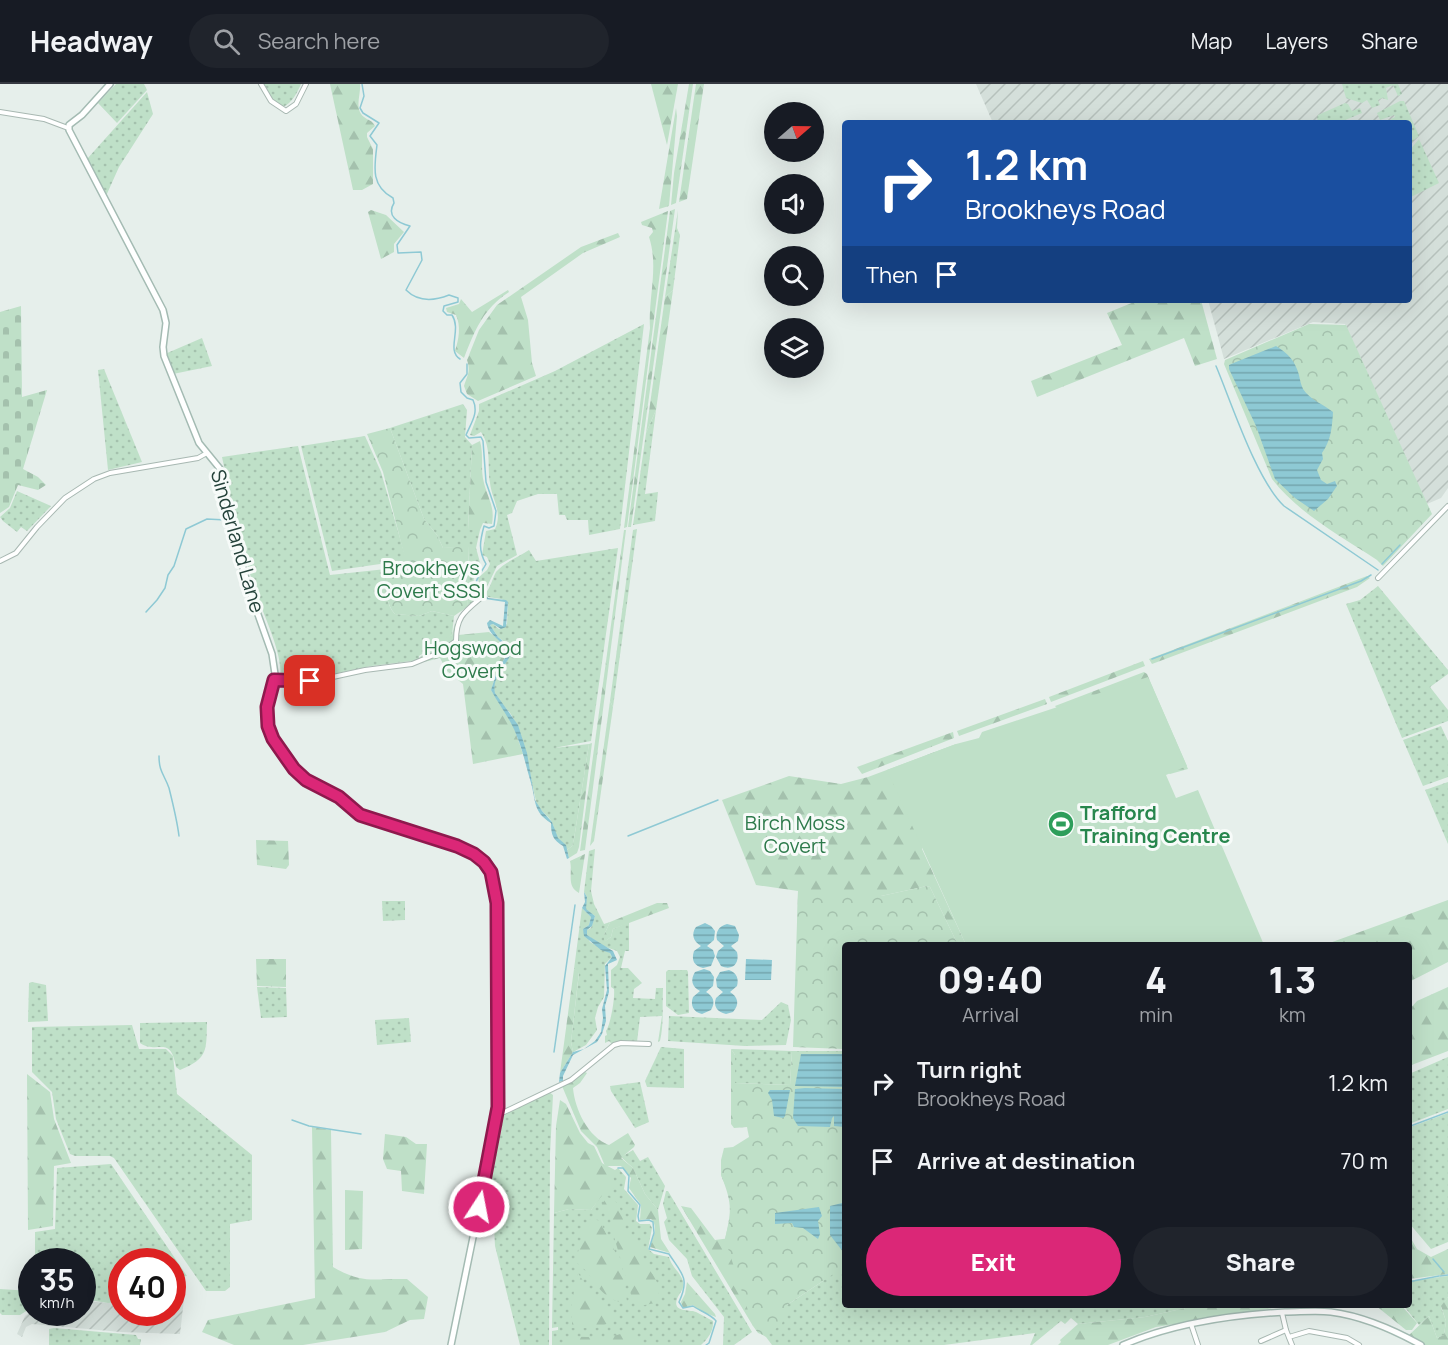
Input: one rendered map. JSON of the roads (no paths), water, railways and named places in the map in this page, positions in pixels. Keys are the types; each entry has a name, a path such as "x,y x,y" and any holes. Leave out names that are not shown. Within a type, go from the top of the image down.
{"street":[{"path":"0,112 44,119 68,128 110,84"},
{"path":"261,84 271,101 286,111 296,104 306,84"},
{"name":"Sinderland Lane","path":"68,128 163,310 166,323 164,356 196,434 207,453 218,464 222,474 236,544 275,665 274,680 267,707 268,726 273,739 302,777 335,794 360,815 466,850 480,858 491,872 497,903 498,1115 451,1345"},
{"path":"0,561 16,553 36,526 65,498 94,478 110,472 198,458 207,453"},
{"path":"1378,578 1448,506"},
{"path":"274,680 319,680 425,660 456,641 459,618 482,597"},
{"path":"498,1115 567,1082 614,1045 649,1044"},
{"path":"1123,1345 1191,1324 1236,1316 1320,1311 1342,1314 1386,1328 1421,1345"},
{"path":"1282,1312 1286,1330 1293,1345"},
{"path":"1191,1324 1198,1345"},
{"path":"1261,1341 1286,1330"},
{"path":"1289,1337 1310,1331 1347,1338 1361,1344"}],"water":[{"path":"1276,346 1293,362 1306,393 1333,412 1329,439 1317,470 1321,480 1327,484 1335,481 1337,486 1328,499 1314,511 1295,498 1275,479 1256,426 1229,369 1229,365"},
{"path":"485,594 488,598 508,602 506,627 501,629 493,624 490,625 498,637 512,649 498,675 494,687 495,693 518,725 527,753 535,800 552,822 558,838 566,845 569,858 567,859 563,846 553,837 551,823 541,815 536,806 518,740 511,722 491,690 498,668 510,651 493,635 487,623 490,620 503,626 505,602 485,599"},
{"path":"584,892 587,897 586,909 595,916 592,926 587,930 587,935 613,951 617,960 608,964 609,992 605,1006 606,1021 602,1034 597,1042 573,1055 563,1081 559,1082 560,1073 573,1052 584,1049 595,1041 601,1032 602,1009 607,990 605,966 612,957 610,953 601,950 584,936 583,929 589,925 591,917 582,908 585,902"},
{"path":"705,923 715,931 714,940 707,946 713,950 715,956 711,966 703,968 697,966 693,960 694,951 701,946 693,935 696,927"},
{"path":"727,924 735,926 739,935 738,941 731,946 737,952 737,960 729,968 721,966 716,957 718,951 724,946 717,940 717,932"},
{"path":"746,959 772,960 771,980 745,980"},
{"path":"704,969 710,971 714,977 713,986 706,992 712,997 713,1007 702,1014 696,1012 692,1005 693,997 700,991 692,980 695,972"},
{"path":"729,970 736,975 737,979 737,986 730,992 735,996 737,1003 733,1012 726,1014 720,1012 715,1006 716,998 723,992 717,987 716,979 720,972"},
{"path":"801,1054 842,1054 842,1087 795,1086"},
{"path":"795,1089 842,1089 842,1127 834,1126 834,1116 830,1127 798,1126 793,1118"},
{"path":"770,1090 790,1090 783,1118 774,1116 772,1100 768,1093"},
{"path":"842,1203 842,1250 830,1235 830,1206"},
{"path":"819,1207 822,1216 818,1221 820,1234 818,1239 803,1228 794,1227 792,1223 775,1224 775,1213"}],"waterway":[{"path":"362,84 364,96 360,108 363,113 379,123 370,136 377,145 375,169 377,182 393,198 391,212 394,218 410,226 397,245 398,253 421,252 422,260 406,290 421,298 432,299 449,295 458,298 458,302 444,306 443,311 447,315 452,315 455,321 454,350 460,359"},
{"path":"467,364 467,374 460,383 461,392 473,400 475,409 474,418 466,435 469,438 481,437 483,441 486,482 496,511 494,526 489,528 484,526 481,541 481,550 486,564 476,584 484,596"},
{"path":"1216,366 1254,460 1274,494 1284,506 1378,570"},
{"path":"146,612 165,588 186,529 207,519 226,520"},
{"path":"1382,564 1400,545"},
{"path":"1152,659 1361,581 1371,575"},
{"path":"159,756 161,769 169,788 179,836"},
{"path":"628,836 718,800"},
{"path":"554,1052 575,905"},
{"path":"1412,1126 1448,1112"},
{"path":"292,1120 309,1126 361,1134"},
{"path":"618,1168 623,1168 629,1176 628,1191 640,1205 639,1221 653,1222 654,1233 649,1249 669,1254 683,1276 684,1287 679,1302 683,1308 693,1306 716,1321 709,1343 706,1345"},
{"path":"1433,1259 1444,1272"},
{"path":"1440,1276 1448,1275"},
{"path":"1412,1281 1439,1276"}],"place":[{"name":"Trafford Training Centre","path":"1061,824"}],"park label":[{"name":"Brookheys Covert SSSI","path":"431,578"},
{"name":"Hogswood Covert","path":"473,658"},
{"name":"Birch Moss Covert","path":"795,834"}]}
